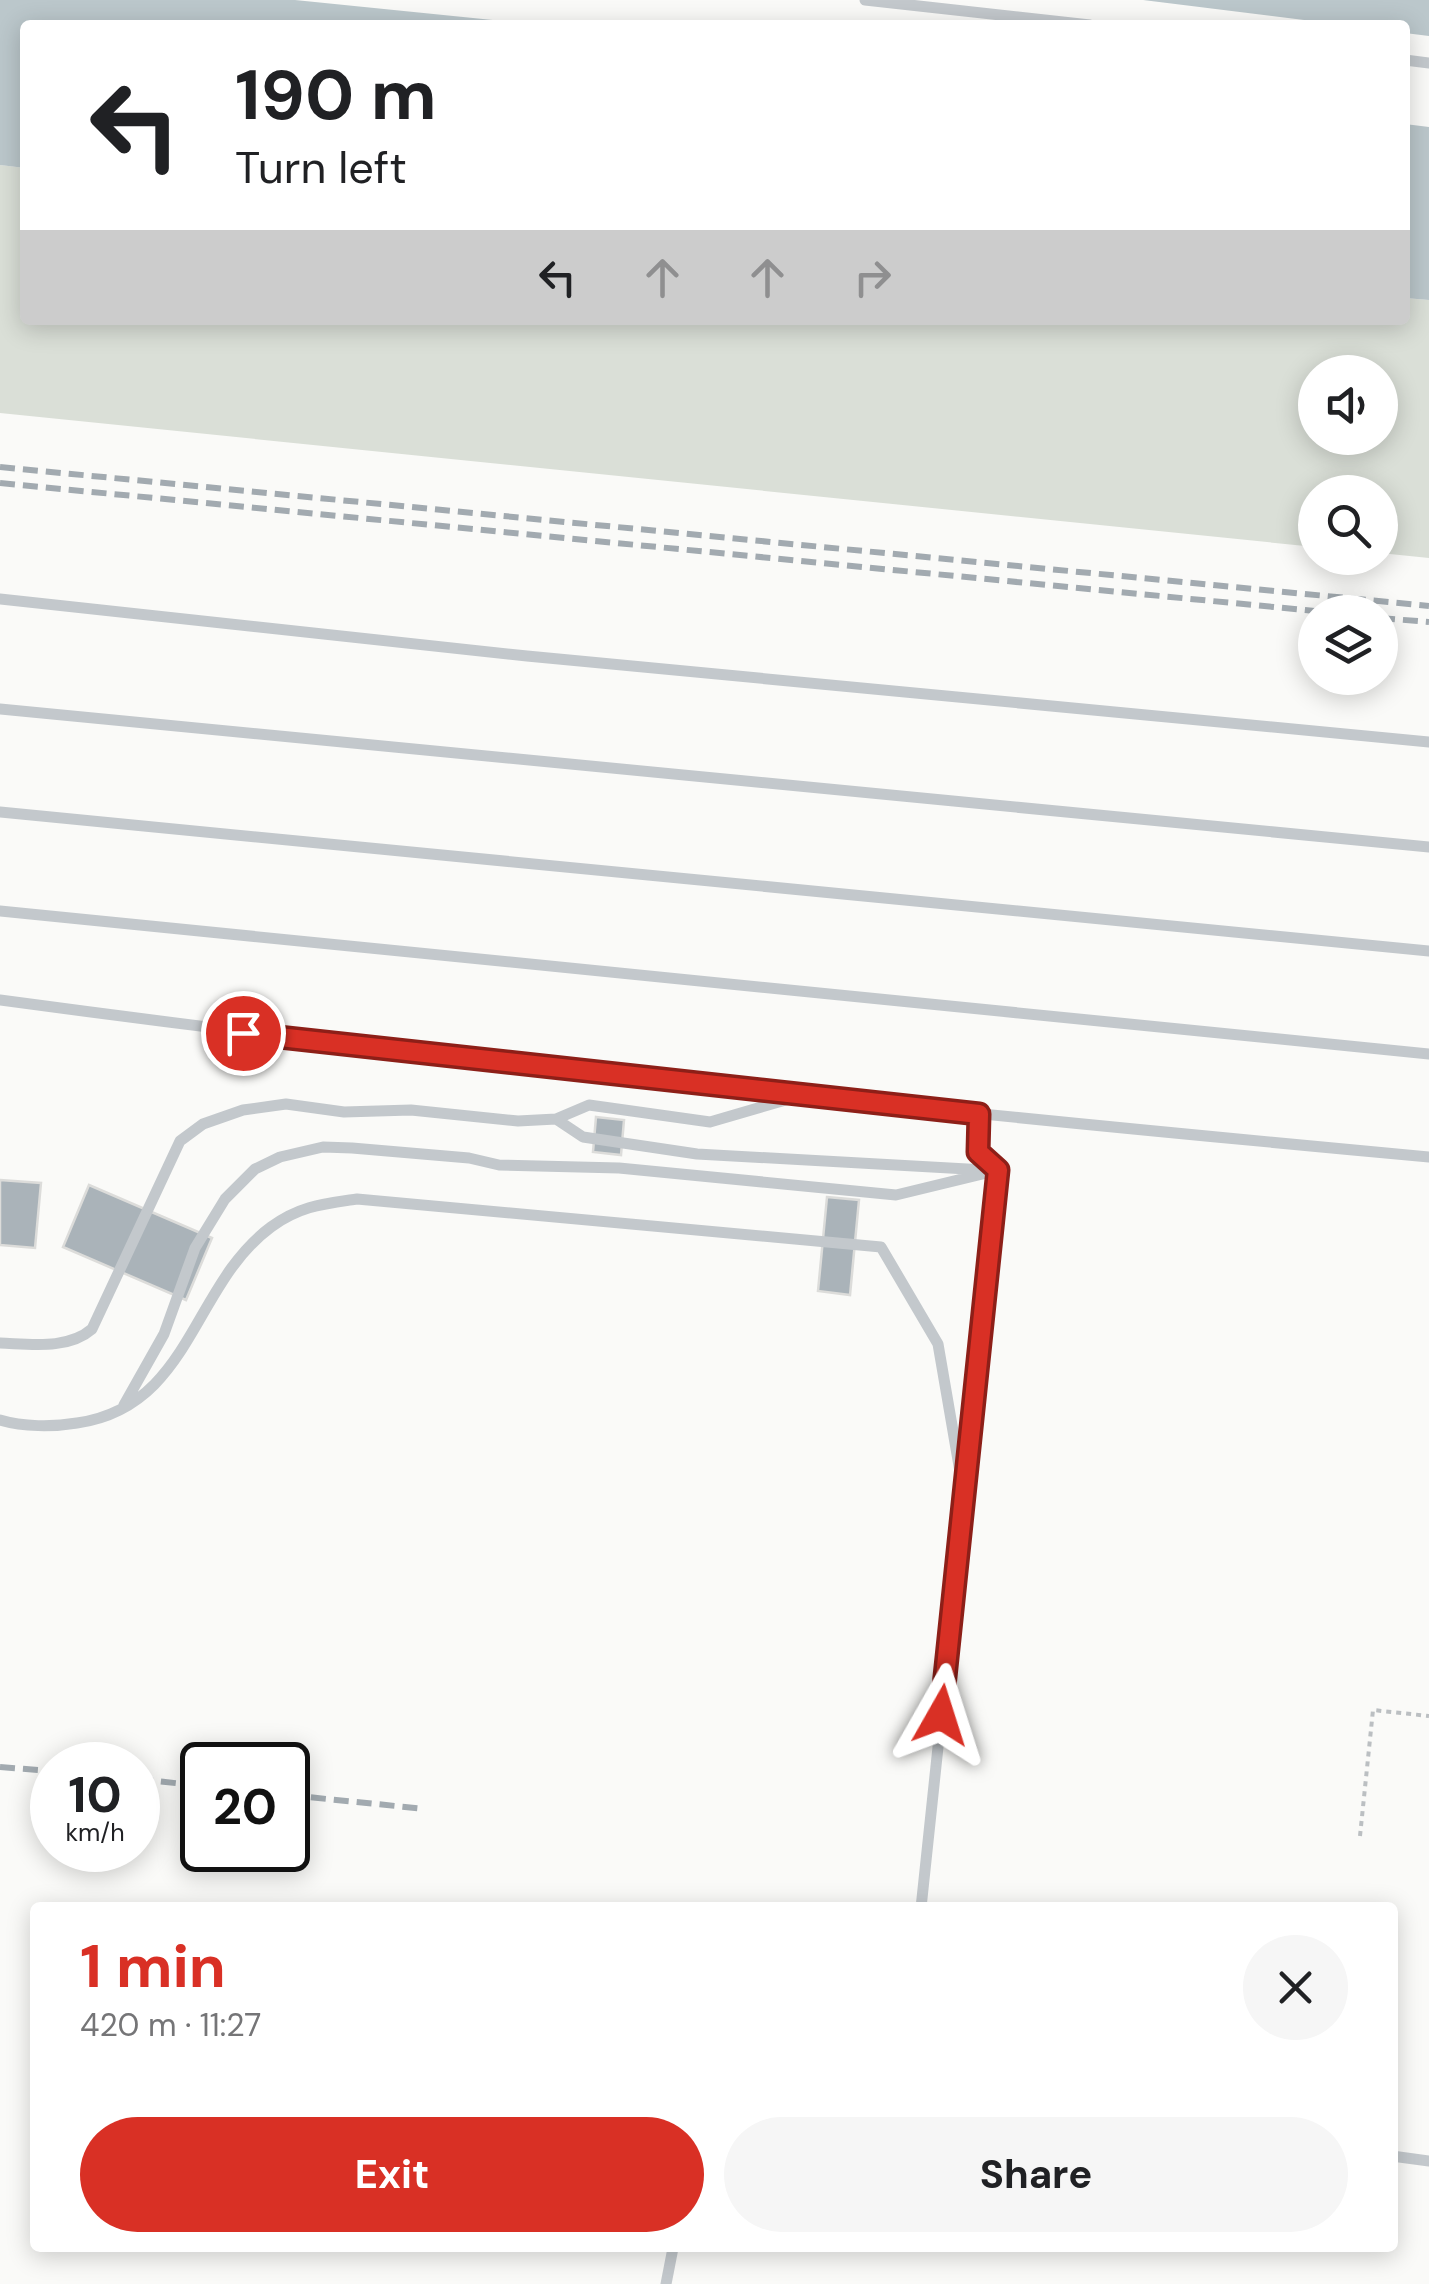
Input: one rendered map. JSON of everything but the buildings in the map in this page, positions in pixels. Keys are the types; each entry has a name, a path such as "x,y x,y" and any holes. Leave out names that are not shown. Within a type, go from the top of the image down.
{"lane":[{"path":"865,0 1045,20"},
{"path":"0,599 546,658 1429,742"},
{"path":"0,708 1429,848"},
{"path":"0,812 1429,950"},
{"path":"0,911 1429,1054"},
{"path":"0,1000 243,1033 804,1095 1429,1157"},
{"path":"0,1343 53,1344 82,1338 92,1329 180,1141 203,1124 243,1110 286,1104 344,1112 410,1110 518,1121 556,1119 589,1106 710,1122 804,1095"},
{"path":"979,1114 978,1152 998,1170"},
{"path":"556,1119 582,1136 697,1154 998,1170"},
{"path":"122,1408 164,1334 195,1248 225,1199 254,1169 280,1157 323,1147 352,1148 470,1158 499,1165 618,1168 896,1195 998,1170"},
{"path":"922,1902 998,1170"},
{"path":"0,1420 58,1426 93,1421 153,1389 172,1368 238,1260 269,1228 303,1207 358,1199 881,1247 938,1344 964,1495"},
{"path":"1398,2157 1429,2160"},
{"path":"666,2284 673,2252"}],"path":[{"path":"1360,1836 1373,1710 1429,1716"}],"shaded area":[{"path":"0,0 295,0 492,20 20,20 20,167 0,165"},
{"path":"1143,0 1429,0 1429,36 1410,34 1410,20 1304,20"},
{"path":"1410,125 1429,127 1429,300 1410,298"},
{"path":"0,165 20,167 20,325 1410,325 1410,298 1429,300 1429,558 1398,555 1398,475 1298,475 1298,545 0,413"}],"railway":[{"path":"0,467 1429,606"},
{"path":"0,483 1298,609"},
{"path":"1398,619 1429,622"},
{"path":"0,1767 30,1769"},
{"path":"160,1781 180,1784"},
{"path":"310,1797 425,1809"}],"route":[{"path":"243,1033 979,1114 978,1152 998,1170 941,1715"}]}
